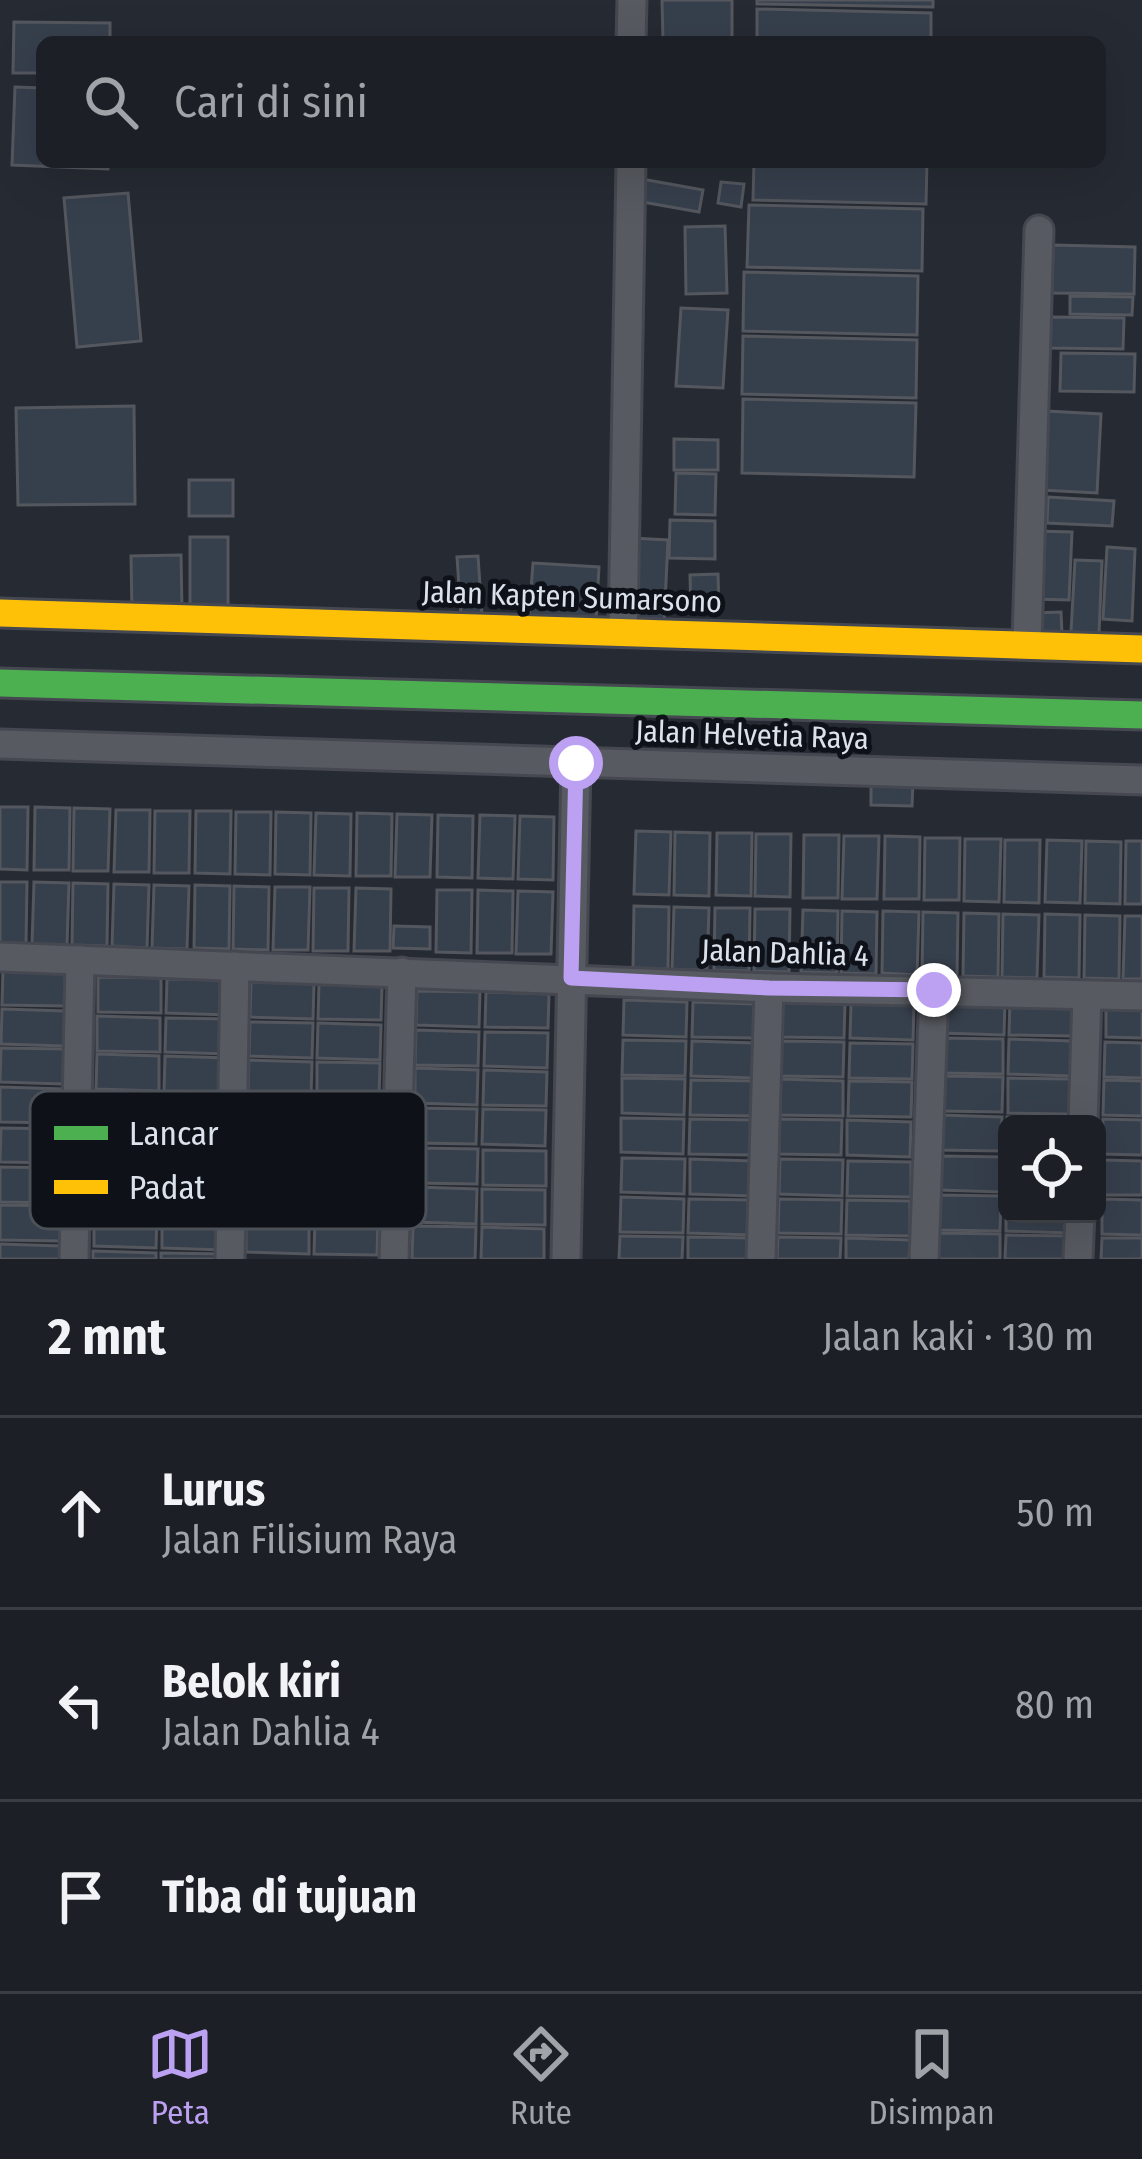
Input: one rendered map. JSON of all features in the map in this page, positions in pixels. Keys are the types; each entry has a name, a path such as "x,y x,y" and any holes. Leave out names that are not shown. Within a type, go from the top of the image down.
{"highway":[{"name":"Jalan Kapten Sumarsono","path":"0,613 280,656 1142,715"},
{"name":"Jalan Kapten Sumarsono","path":"0,683 623,618 1142,649"}],"street":[{"path":"632,0 632,36"},
{"path":"623,618 631,168"},
{"path":"1027,644 1039,230"},
{"name":"Jalan Helvetia Raya","path":"0,744 1142,780"},
{"path":"566,1259 576,763"},
{"name":"Jalan Dahlia 4","path":"0,957 769,988 1142,996"},
{"path":"77,1091 80,960"},
{"path":"233,1091 235,966"},
{"path":"399,1091 402,972"},
{"path":"761,1259 769,988"},
{"path":"924,1259 934,990"},
{"path":"1083,1115 1087,995"},
{"path":"1078,1259 1080,1223"},
{"path":"74,1259 75,1229"},
{"path":"230,1259 231,1229"},
{"path":"394,1259 395,1229"}],"building":[{"path":"662,0 732,0 732,36 663,36"},
{"path":"757,0 933,0 933,7 757,4"},
{"path":"757,9 931,13 931,36 757,36"},
{"path":"14,22 110,23 110,36 36,36 36,73 13,73"},
{"path":"15,87 36,88 36,166 12,165"},
{"path":"754,168 927,168 926,204 753,200"},
{"path":"642,179 703,190 699,212 637,201"},
{"path":"721,182 744,184 741,207 718,203"},
{"path":"128,193 141,341 77,347 64,198"},
{"path":"749,205 923,209 922,271 747,267"},
{"path":"725,226 727,293 686,294 685,227"},
{"path":"1053,245 1135,247 1134,294 1052,293"},
{"path":"744,272 918,276 917,335 743,331"},
{"path":"1070,296 1133,297 1132,315 1070,314"},
{"path":"681,308 728,310 723,388 676,386"},
{"path":"1051,317 1124,318 1123,349 1050,348"},
{"path":"743,336 917,340 916,398 742,394"},
{"path":"1061,353 1135,354 1134,392 1060,391"},
{"path":"743,399 916,403 914,477 742,473"},
{"path":"134,406 135,504 18,505 16,408"},
{"path":"1046,411 1101,414 1097,493 1041,490"},
{"path":"674,439 718,440 718,470 674,470"},
{"path":"676,473 716,474 715,515 675,514"},
{"path":"189,480 233,480 233,516 189,516"},
{"path":"1048,497 1114,501 1112,526 1047,523"},
{"path":"670,520 715,521 715,559 669,558"},
{"path":"1034,531 1072,532 1069,600 1031,599"},
{"path":"190,537 228,537 228,611 190,611"},
{"path":"631,538 668,540 664,625 628,624"},
{"path":"1107,547 1135,549 1132,621 1103,619"},
{"path":"181,555 182,612 132,613 131,556"},
{"path":"478,556 482,615 461,616 457,557"},
{"path":"1075,560 1102,561 1099,634 1071,632"},
{"path":"533,563 599,567 596,621 529,617"},
{"path":"718,574 719,611 691,612 690,575"},
{"path":"1061,612 1062,634 1031,632 1033,613"},
{"path":"871,781 913,781 912,806 871,805"},
{"path":"0,807 28,807 27,870 0,869"},
{"path":"35,807 70,808 69,870 34,870"},
{"path":"74,808 110,809 108,871 73,871"},
{"path":"116,810 150,810 149,872 114,872"},
{"path":"155,811 190,811 189,873 154,873"},
{"path":"196,811 231,811 230,874 195,873"},
{"path":"236,812 271,812 270,875 235,874"},
{"path":"276,812 311,813 310,875 275,874"},
{"path":"316,813 351,814 350,876 314,875"},
{"path":"357,813 392,814 391,876 356,876"},
{"path":"397,814 432,815 430,877 395,877"},
{"path":"438,815 473,816 472,878 437,877"},
{"path":"480,815 515,816 513,879 478,878"},
{"path":"520,816 554,817 553,880 518,879"},
{"path":"636,831 671,832 669,895 634,894"},
{"path":"675,832 710,833 709,896 674,895"},
{"path":"717,833 752,833 751,896 716,895"},
{"path":"756,834 791,834 790,897 755,896"},
{"path":"804,835 839,835 838,898 803,898"},
{"path":"844,836 879,836 877,899 842,899"},
{"path":"885,836 920,837 919,899 884,899"},
{"path":"925,838 960,838 959,900 924,900"},
{"path":"965,839 1001,839 999,902 964,901"},
{"path":"1005,840 1040,840 1039,903 1004,902"},
{"path":"1047,840 1082,841 1080,903 1045,902"},
{"path":"1086,841 1121,842 1120,904 1085,903"},
{"path":"1126,841 1142,841 1142,904 1125,904"},
{"path":"0,882 27,882 26,945 0,945"},
{"path":"34,882 69,883 67,945 32,944"},
{"path":"73,883 108,884 107,946 72,945"},
{"path":"114,884 149,885 147,948 112,946"},
{"path":"154,885 189,886 187,949 152,948"},
{"path":"195,885 230,886 229,949 194,948"},
{"path":"234,886 269,887 268,950 233,949"},
{"path":"275,887 310,887 308,950 273,950"},
{"path":"314,888 349,888 348,951 313,951"},
{"path":"356,888 391,889 390,951 354,951"},
{"path":"437,890 472,890 471,953 436,952"},
{"path":"478,890 513,891 512,953 477,953"},
{"path":"518,891 553,892 551,954 516,954"},
{"path":"634,906 669,907 668,969 633,969"},
{"path":"674,907 709,908 707,970 672,970"},
{"path":"715,908 750,908 749,971 714,970"},
{"path":"755,909 790,909 789,972 754,971"},
{"path":"803,910 838,911 837,973 801,972"},
{"path":"842,911 877,912 876,974 841,973"},
{"path":"883,911 919,912 917,975 882,973"},
{"path":"923,912 958,913 957,976 922,975"},
{"path":"964,913 999,914 998,977 963,976"},
{"path":"1003,914 1039,915 1037,978 1002,977"},
{"path":"1045,914 1080,915 1079,978 1044,977"},
{"path":"1085,915 1120,916 1119,979 1084,978"},
{"path":"1125,916 1142,916 1142,979 1123,979"},
{"path":"394,926 430,927 430,949 393,948"},
{"path":"3,970 66,971 65,1006 2,1005"},
{"path":"98,977 161,978 161,1013 98,1012"},
{"path":"167,979 230,980 229,1015 166,1013"},
{"path":"251,982 314,984 313,1019 250,1017"},
{"path":"319,984 382,985 381,1020 318,1019"},
{"path":"417,991 480,992 479,1027 416,1025"},
{"path":"486,992 549,994 548,1028 485,1027"},
{"path":"942,998 1005,1000 1004,1035 941,1033"},
{"path":"624,1000 687,1002 686,1037 623,1035"},
{"path":"1010,1000 1073,1001 1072,1036 1009,1035"},
{"path":"693,1002 756,1004 755,1038 692,1037"},
{"path":"782,1002 845,1004 844,1038 781,1037"},
{"path":"1106,1003 1142,1003 1142,1038 1106,1037"},
{"path":"851,1004 914,1005 913,1040 850,1038"},
{"path":"2,1009 65,1011 64,1046 1,1044"},
{"path":"97,1016 160,1018 160,1052 97,1051"},
{"path":"166,1018 229,1019 228,1054 165,1052"},
{"path":"250,1022 313,1023 312,1058 249,1056"},
{"path":"318,1023 381,1025 380,1060 317,1058"},
{"path":"416,1030 479,1032 478,1066 415,1065"},
{"path":"485,1032 548,1033 547,1068 484,1066"},
{"path":"941,1038 1003,1039 1003,1074 940,1073"},
{"path":"1009,1039 1072,1041 1071,1076 1008,1074"},
{"path":"623,1040 686,1041 685,1076 622,1075"},
{"path":"692,1041 755,1043 754,1078 691,1076"},
{"path":"781,1041 844,1042 843,1077 780,1076"},
{"path":"1105,1042 1142,1043 1142,1078 1104,1077"},
{"path":"850,1043 913,1044 912,1079 849,1078"},
{"path":"1,1048 64,1049 63,1084 0,1082"},
{"path":"97,1054 159,1056 159,1091 96,1089"},
{"path":"165,1056 228,1058 227,1091 164,1091"},
{"path":"249,1060 312,1062 311,1091 248,1091"},
{"path":"317,1062 380,1063 379,1091 317,1091"},
{"path":"415,1068 478,1070 477,1105 426,1103 426,1091 415,1091"},
{"path":"484,1070 547,1072 546,1106 483,1105"},
{"path":"940,1076 1003,1077 1002,1112 939,1111"},
{"path":"622,1078 685,1079 684,1115 622,1113"},
{"path":"1008,1078 1071,1079 1070,1114 1008,1113"},
{"path":"780,1079 843,1081 843,1116 780,1115"},
{"path":"691,1080 754,1081 753,1116 690,1115"},
{"path":"1104,1080 1142,1081 1142,1116 1103,1115"},
{"path":"849,1081 912,1082 911,1117 848,1116"},
{"path":"0,1087 63,1089 30,1091 30,1122 0,1122"},
{"path":"426,1108 477,1109 476,1144 426,1143"},
{"path":"483,1109 546,1110 545,1146 482,1144"},
{"path":"939,1115 998,1117 998,1151 938,1150"},
{"path":"621,1118 684,1119 683,1154 621,1152"},
{"path":"690,1119 753,1120 752,1155 689,1154"},
{"path":"779,1119 842,1120 841,1155 779,1154"},
{"path":"1106,1119 1142,1120 1142,1155 1106,1154"},
{"path":"847,1120 911,1122 910,1157 847,1155"},
{"path":"1,1128 30,1128 30,1162 0,1162"},
{"path":"426,1148 478,1149 477,1184 426,1183"},
{"path":"483,1150 546,1151 546,1186 483,1185"},
{"path":"939,1156 998,1157 998,1192 939,1190"},
{"path":"622,1158 685,1159 684,1194 621,1192"},
{"path":"690,1159 753,1161 753,1196 690,1194"},
{"path":"780,1159 843,1160 842,1196 779,1194"},
{"path":"1106,1160 1142,1161 1142,1195 1106,1195"},
{"path":"848,1161 911,1162 911,1197 847,1196"},
{"path":"0,1167 30,1167 30,1202 0,1202"},
{"path":"426,1187 477,1189 476,1224 426,1222"},
{"path":"482,1189 545,1190 545,1225 482,1224"},
{"path":"938,1195 998,1196 1000,1231 938,1230"},
{"path":"621,1197 684,1199 683,1233 620,1232"},
{"path":"689,1199 752,1200 751,1235 688,1233"},
{"path":"779,1199 842,1200 841,1234 778,1233"},
{"path":"1106,1199 1142,1200 1142,1235 1102,1234"},
{"path":"847,1200 910,1201 910,1236 846,1235"},
{"path":"0,1205 30,1205 30,1229 61,1229 61,1241 0,1240"},
{"path":"1006,1223 1069,1223 1069,1233 1006,1231"},
{"path":"476,1227 475,1259 412,1259 413,1229"},
{"path":"482,1227 544,1229 544,1259 481,1259"},
{"path":"94,1229 157,1229 156,1248 94,1246"},
{"path":"162,1229 225,1229 224,1250 162,1248"},
{"path":"246,1229 309,1229 309,1254 246,1252"},
{"path":"315,1229 378,1229 377,1255 314,1254"},
{"path":"938,1233 1000,1234 1000,1259 937,1259"},
{"path":"1006,1235 1069,1236 1068,1259 1005,1259"},
{"path":"620,1236 683,1237 682,1259 619,1259"},
{"path":"688,1237 751,1238 751,1259 688,1259"},
{"path":"778,1237 841,1238 840,1259 777,1259"},
{"path":"846,1238 910,1240 909,1259 846,1259"},
{"path":"1102,1238 1142,1238 1142,1259 1101,1259"},
{"path":"0,1244 61,1246 60,1259 0,1259"},
{"path":"93,1251 156,1253 156,1259 93,1259"},
{"path":"161,1253 224,1254 224,1259 161,1259"}],"traffic: fast":[{"path":"0,683 1142,715"}],"traffic: slow":[{"path":"0,613 1142,649"}],"route":[{"path":"576,763 571,978 934,990"}]}
